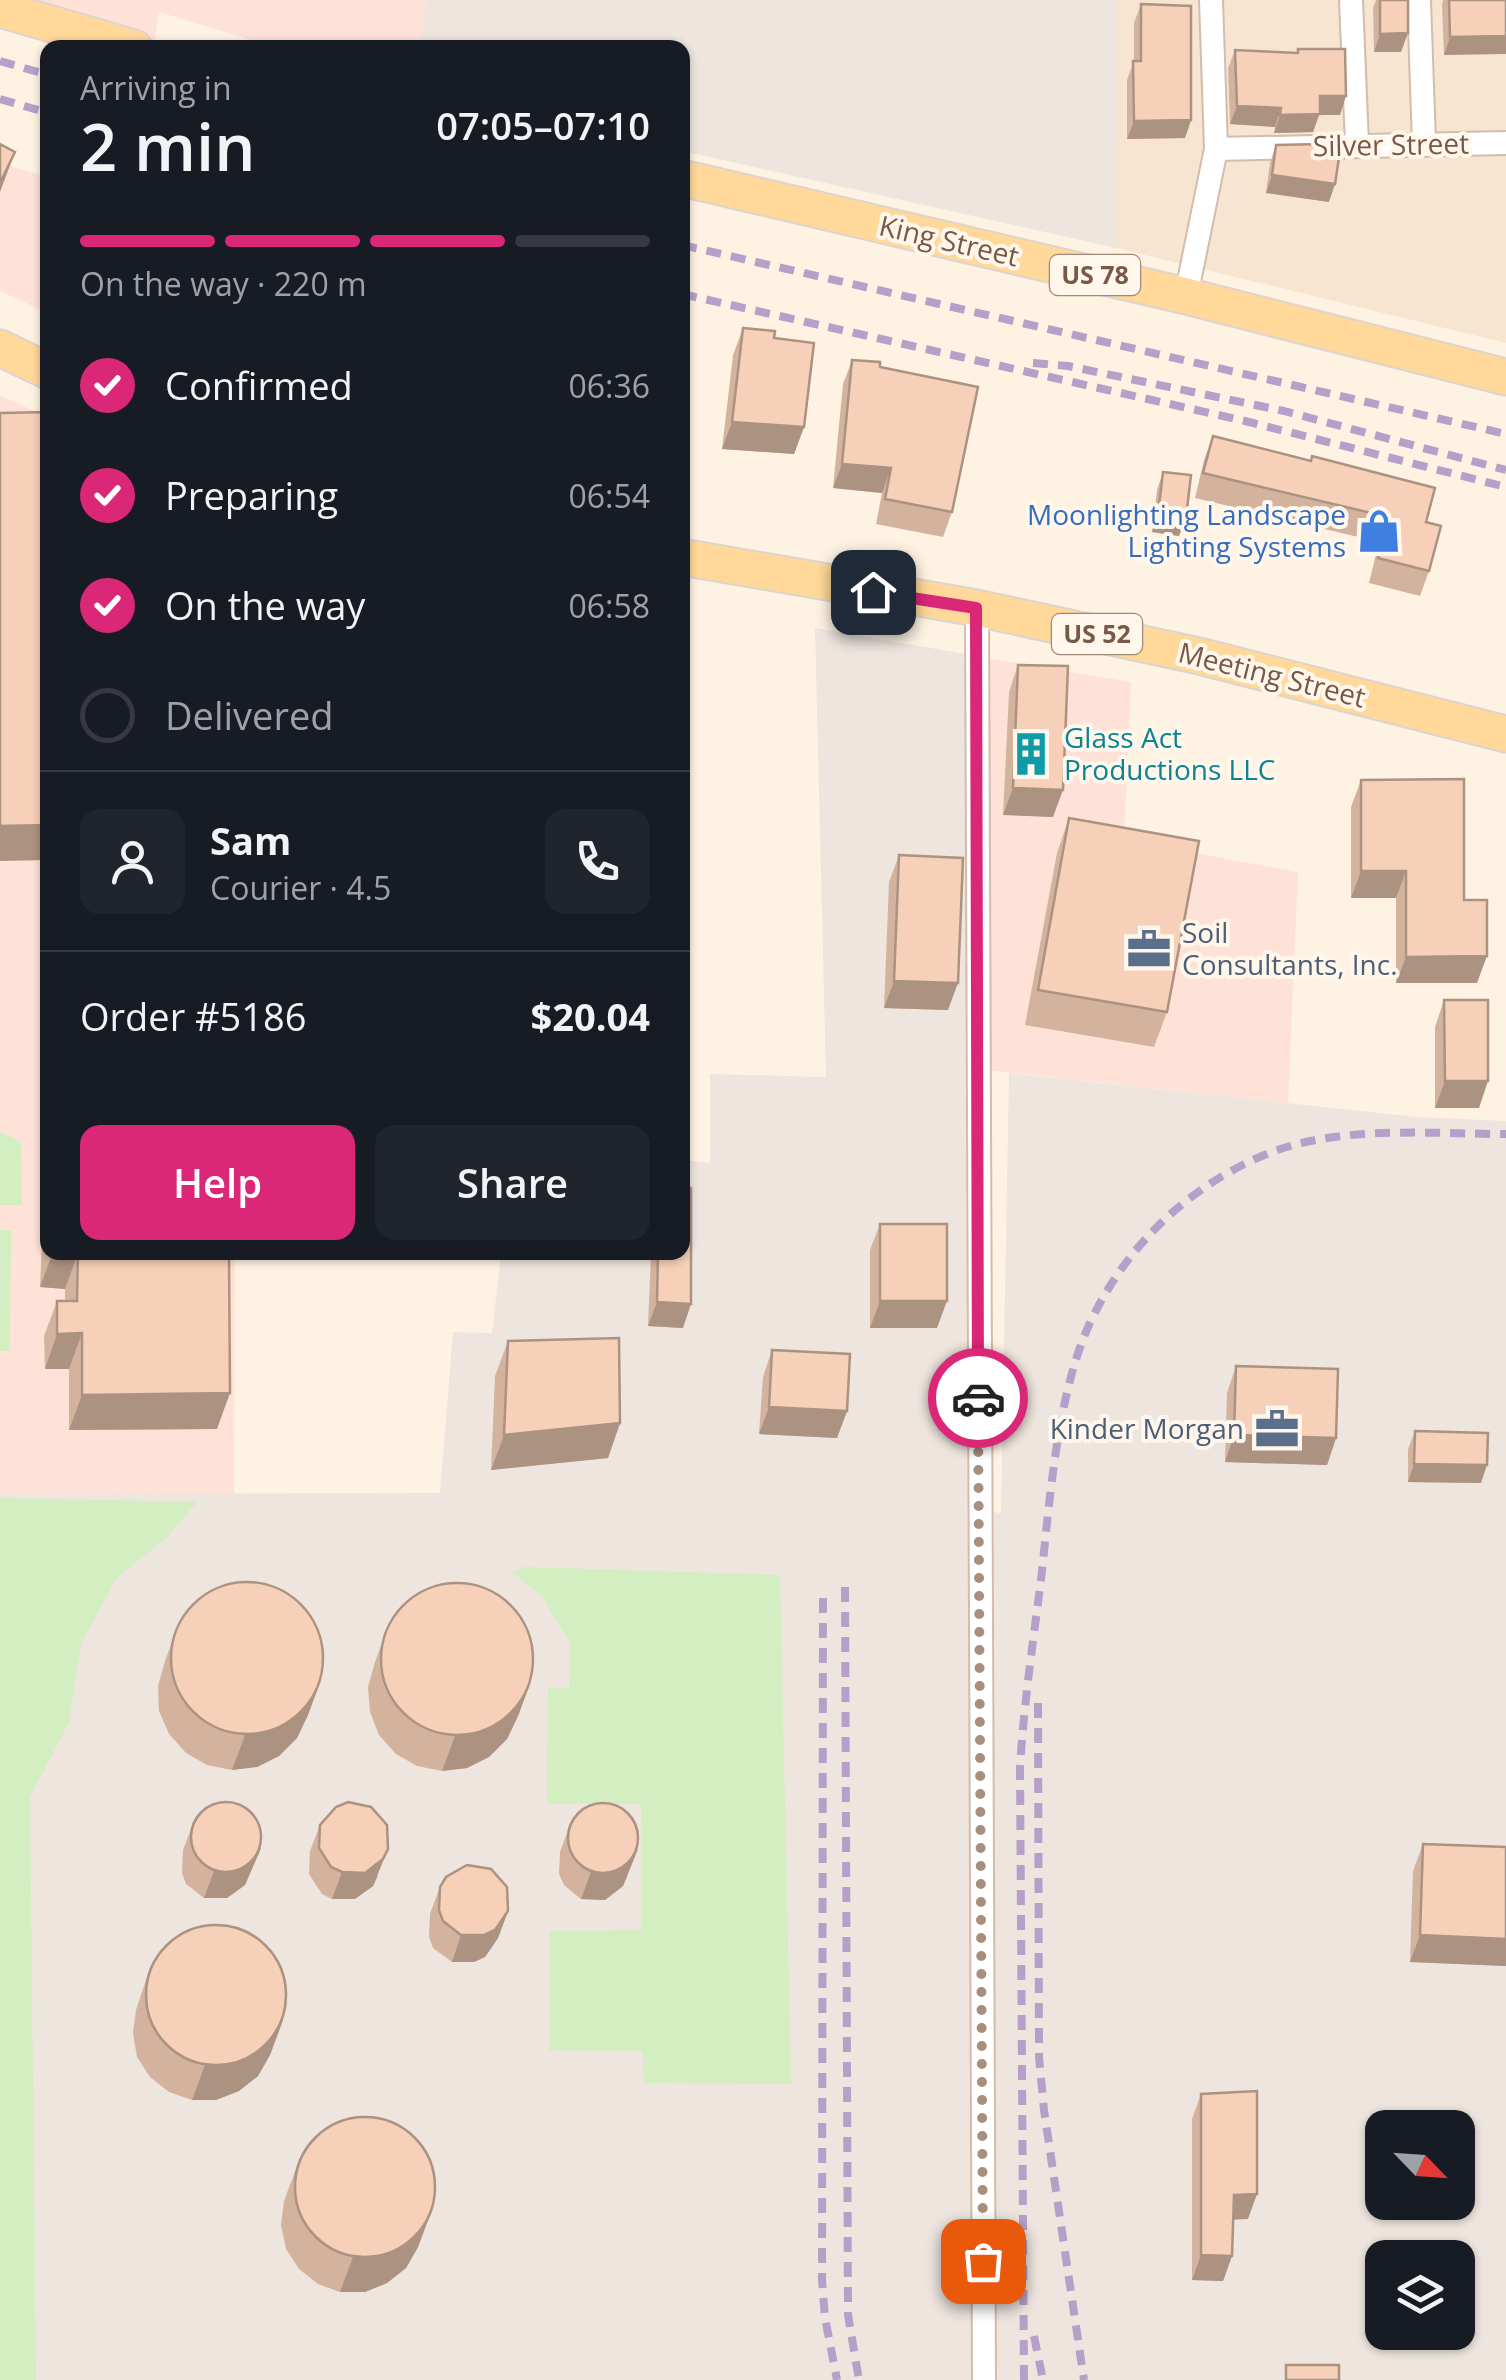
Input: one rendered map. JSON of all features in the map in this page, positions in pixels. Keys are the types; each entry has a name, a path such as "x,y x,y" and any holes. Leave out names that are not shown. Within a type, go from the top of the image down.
{"main road":[{"path":"0,9 107,40"},
{"name":"King Street","path":"690,180 1186,296 1506,377"},
{"path":"0,348 40,367"},
{"name":"Meeting Street","path":"690,559 976,608 1199,656 1506,734"}],"street":[{"path":"1186,296 1216,149 1212,0"},
{"path":"1352,0 1358,144"},
{"path":"1419,0 1424,143"},
{"name":"Silver Street","path":"1216,149 1506,143"},
{"path":"976,608 984,2380"}],"shaded area":[{"path":"0,0 426,0 420,40 252,40 159,12 155,40 114,40"},
{"path":"426,0 1117,0 1116,248 690,153 690,40 420,40"},
{"path":"1117,0 1506,0 1506,343 1116,248"},
{"path":"0,163 40,175 40,310 0,291"},
{"path":"0,395 40,414 40,1260 235,1260 234,1494 0,1494"},
{"name":"Kinder Morgan","path":"815,628 977,656 979,1500 969,1501 1001,1514 1009,1073 1417,1117 1506,1121 1506,2380 0,2380 0,1494 440,1493 453,1332 492,1333 500,1260 690,1260 690,1161 710,1163 710,1074 826,1077"},
{"path":"977,656 1131,682 1124,840 1298,872 1288,1103 977,1069"}],"green space":[{"path":"0,1132 21,1142 22,1205 0,1205"},
{"path":"0,1230 11,1230 10,1351 0,1351"},
{"path":"0,1498 197,1502 165,1539 118,1576 81,1643 69,1722 30,1797 36,2380 0,2380"},
{"path":"524,1567 780,1575 791,2084 644,2083 643,2051 549,2050 550,1931 642,1930 641,1804 547,1804 548,1688 569,1688 570,1643 542,1596 512,1572"}],"building":[{"path":"1380,0 1408,0 1408,33 1380,34"},
{"path":"1449,0 1506,0 1506,36 1450,37"},
{"path":"1141,4 1191,6 1191,120 1134,121 1133,61 1141,61"},
{"path":"1298,49 1345,49 1346,96 1320,96 1320,114 1280,115 1281,108 1237,106 1235,50 1298,53"},
{"path":"0,144 15,152 0,183"},
{"path":"1320,144 1320,148 1340,151 1335,184 1272,175 1276,145"},
{"path":"743,328 775,331 774,338 814,343 804,427 732,422"},
{"path":"852,360 880,362 880,367 978,387 952,512 885,499 891,468 842,464"},
{"path":"40,412 40,825 0,826 0,413"},
{"path":"1213,436 1311,461 1312,456 1435,488 1426,522 1441,526 1429,571 1378,558 1388,517 1203,473"},
{"path":"1163,472 1191,475 1186,518 1158,514"},
{"name":"Glass Act Productions LLC","path":"1018,665 1068,666 1063,790 1013,788"},
{"path":"1464,779 1464,900 1487,900 1487,956 1406,957 1406,871 1361,871 1361,780"},
{"name":"Soil Consultants, Inc.","path":"1069,818 1199,841 1167,1012 1038,990"},
{"path":"899,855 963,858 958,983 894,981"},
{"path":"1444,1000 1488,1000 1488,1081 1445,1081"},
{"path":"691,1188 691,1304 657,1302 658,1260 690,1260"},
{"path":"880,1224 947,1224 947,1301 880,1301"},
{"path":"78,1260 229,1260 230,1393 82,1395 82,1333 57,1334 57,1301 77,1301"},
{"path":"619,1338 620,1423 504,1435 508,1341"},
{"path":"772,1350 850,1354 847,1411 769,1407"},
{"path":"1236,1366 1338,1369 1336,1438 1234,1435"},
{"path":"1415,1431 1488,1433 1487,1465 1414,1464"},
{"path":"247,1582 276,1588 301,1604 317,1629 323,1658 317,1687 301,1712 276,1728 247,1734 218,1728 193,1712 177,1687 171,1658 177,1629 193,1604 218,1588"},
{"path":"457,1583 486,1589 511,1605 527,1630 533,1659 527,1688 511,1713 486,1729 457,1735 428,1729 403,1713 387,1688 381,1659 387,1630 403,1605 428,1589"},
{"path":"226,1802 251,1812 261,1837 251,1862 226,1872 201,1862 191,1837 201,1812"},
{"path":"348,1802 371,1807 387,1825 388,1849 383,1859 365,1873 342,1872 331,1867 319,1848 320,1825 336,1807"},
{"path":"603,1803 628,1813 638,1838 628,1863 603,1873 578,1863 568,1838 578,1813"},
{"path":"1423,1844 1506,1847 1506,1939 1420,1935"},
{"path":"467,1865 491,1869 507,1887 508,1911 495,1930 484,1935 461,1935 443,1921 439,1910 440,1887 446,1877"},
{"path":"216,1925 243,1930 266,1945 281,1968 286,1995 281,2022 266,2045 243,2060 216,2065 189,2060 166,2045 151,2022 146,1995 151,1968 166,1945 189,1930"},
{"path":"1257,2091 1257,2194 1234,2195 1232,2256 1201,2255 1201,2094"},
{"path":"365,2117 392,2122 415,2137 430,2160 435,2187 430,2214 415,2237 392,2252 365,2257 338,2252 315,2237 300,2214 295,2187 300,2160 315,2137 338,2122"},
{"path":"1286,2365 1339,2365 1339,2380 1286,2380"}],"railway":[{"path":"0,61 40,73"},
{"path":"0,99 40,111"},
{"path":"690,247 1506,434"},
{"path":"690,296 1245,421 1506,487"},
{"path":"1033,363 1068,366 1284,411 1506,470"},
{"path":"1024,2380 1020,1767 1052,1478 1078,1352 1104,1296 1141,1244 1188,1200 1242,1165 1300,1143 1358,1134 1506,1134"},
{"path":"845,1587 848,2315 859,2380"},
{"path":"823,1598 822,2280 837,2380"},
{"path":"1038,1703 1039,2057 1084,2380"},
{"path":"1034,2336 1043,2380"}],"way so far":[{"path":"978,1398 983,2261"}],"place":[{"name":"Moonlighting Landscape Lighting Systems","path":"1379,531"},
{"name":"Glass Act Productions LLC","path":"1031,754"},
{"name":"Soil Consultants, Inc.","path":"1149,949"},
{"name":"Kinder Morgan","path":"1277,1429"}],"route":[{"path":"873,592 976,608 978,1398"}]}
